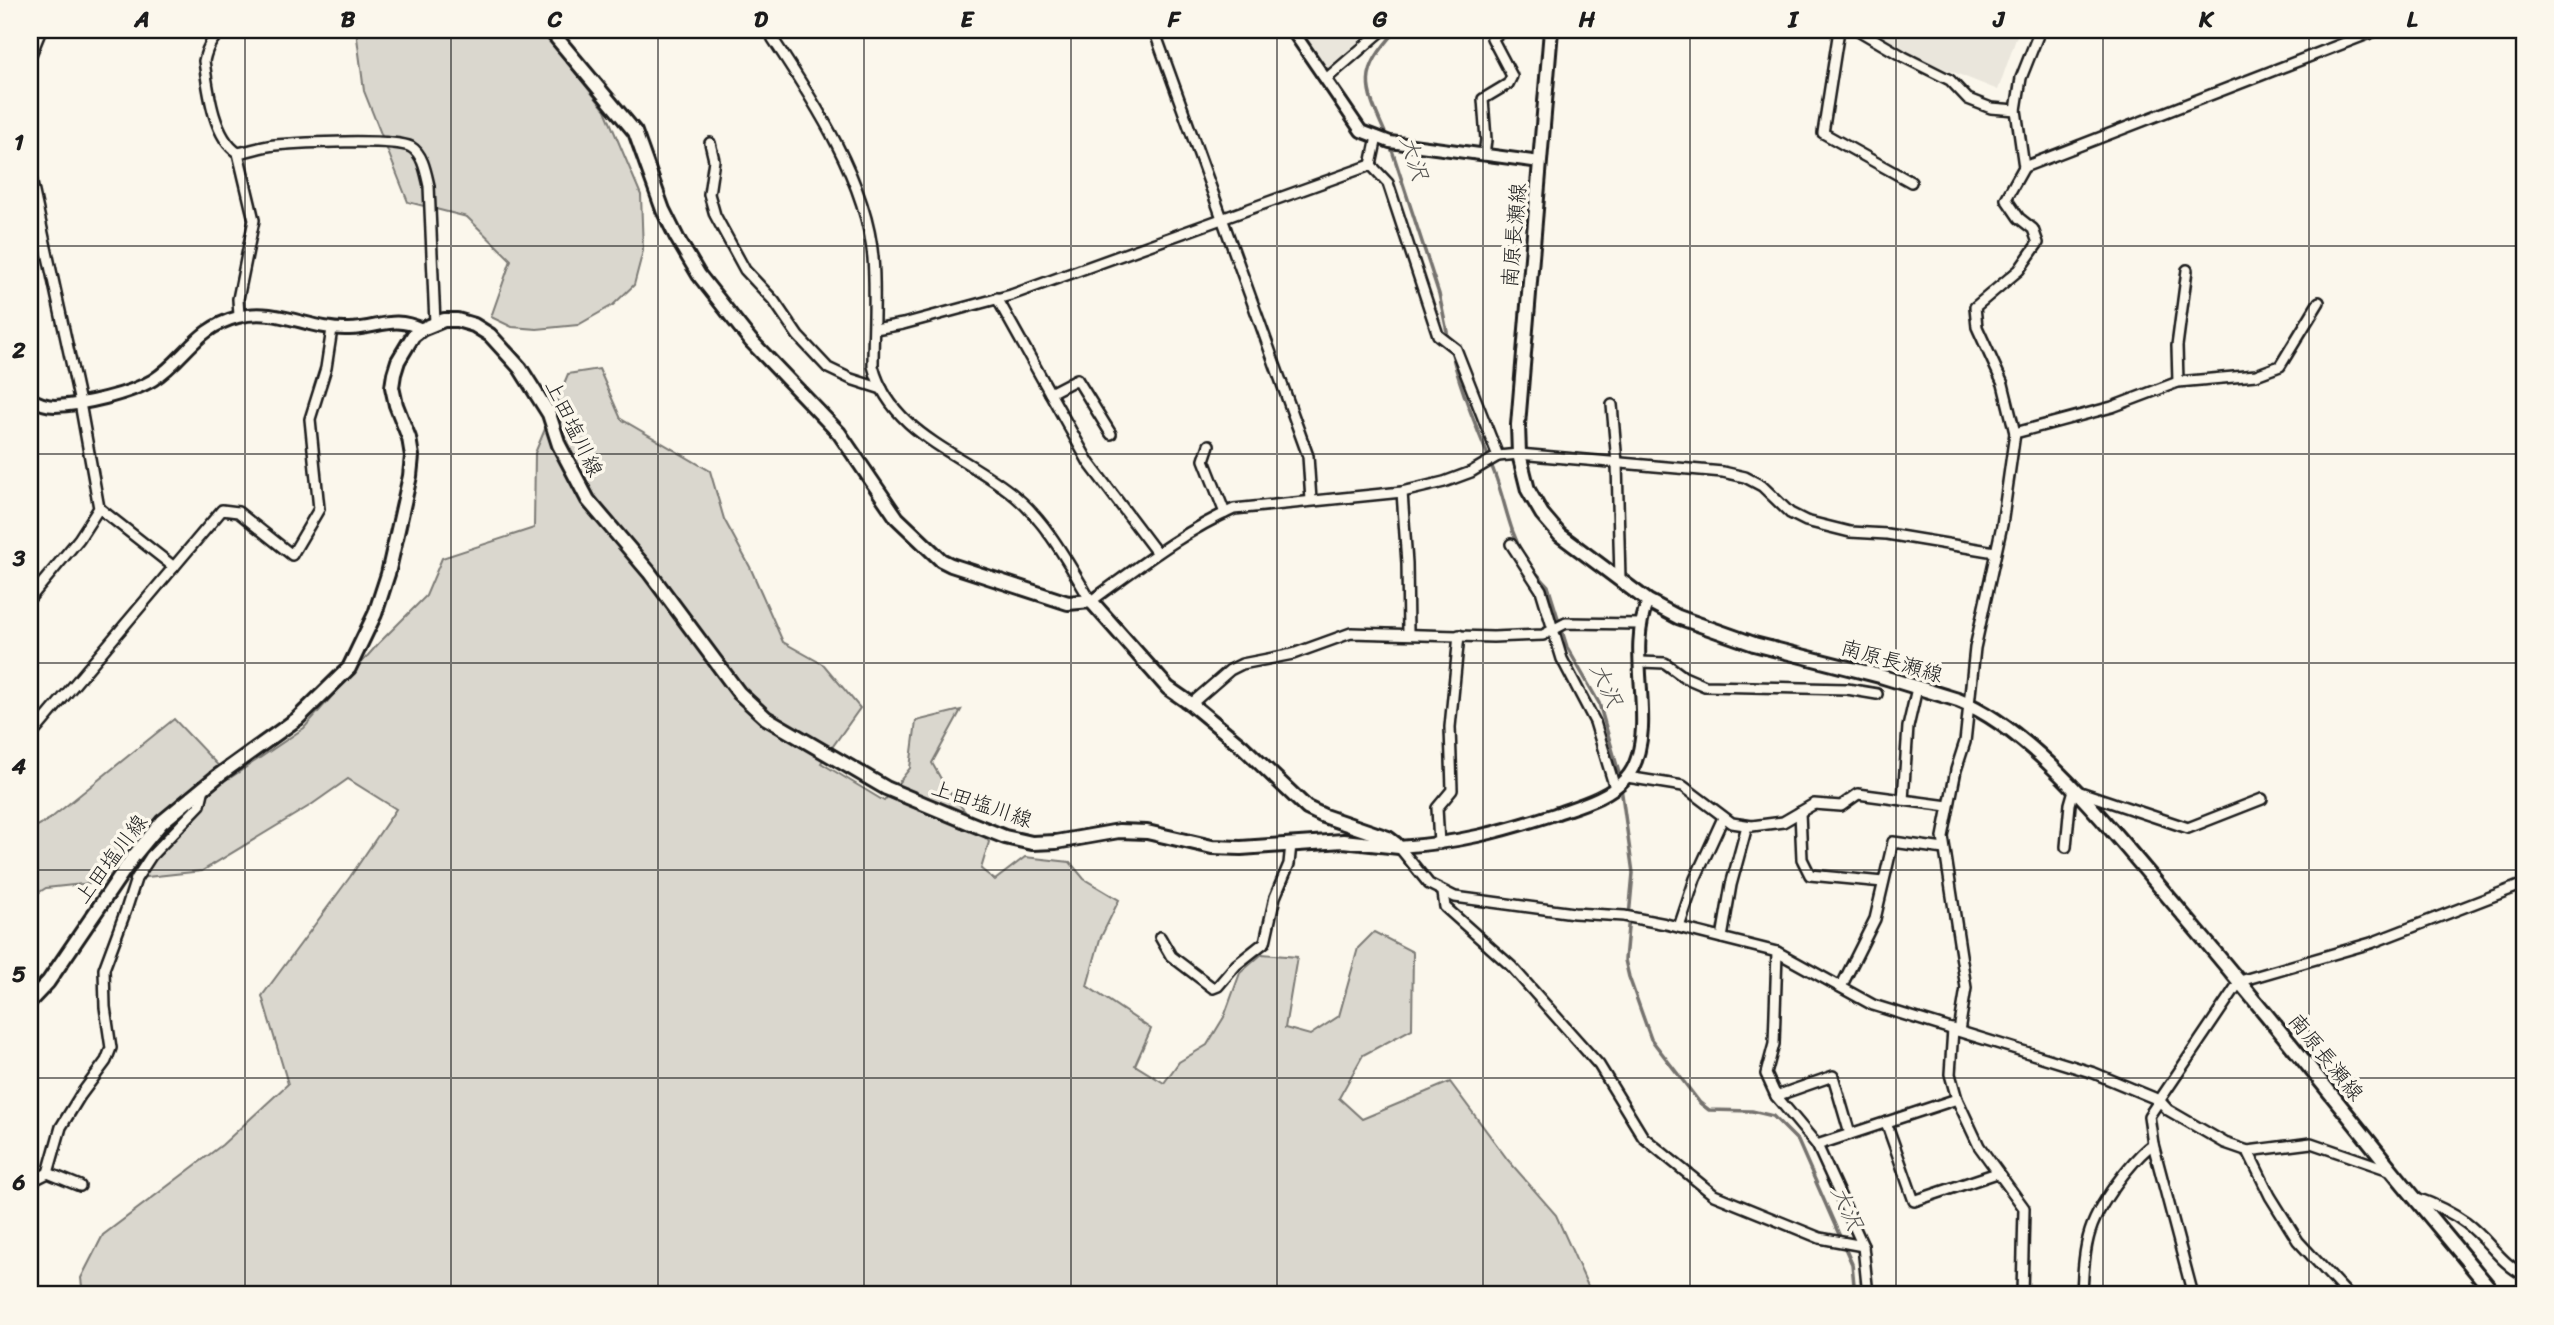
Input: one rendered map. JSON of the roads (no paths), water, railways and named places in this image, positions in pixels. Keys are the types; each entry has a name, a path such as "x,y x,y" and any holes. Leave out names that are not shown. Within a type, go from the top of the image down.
{"main road":[{"path":"550,30 635,132 663,210 699,275 751,341 839,433 897,518 941,560 951,565 1068,603 1091,601 1168,688 1191,704 1279,779 1307,808 1388,838 1399,846"},
{"name":"南原長瀬線","path":"1551,30 1519,414 1519,454 1528,490 1542,514 1560,535 1648,601 1678,617 1754,644 1970,705 2010,732 2074,790 2240,981 2495,1295"},
{"name":"上田塩川線","path":"30,1001 69,954 85,926 162,822 297,719 349,668 365,640 388,573 410,477 412,456 409,438 392,387 394,374 406,347 422,329 435,323 457,320 474,325 490,335 520,368 549,414 559,445 588,500 649,572 739,693 766,718 887,788 1005,837 1031,843 1056,842 1119,831 1147,832 1212,848 1343,841 1399,846"}],"street":[{"path":"30,57 41,30"},
{"path":"226,30 217,33 204,61 218,130 228,146 238,153 254,220 238,299 239,316"},
{"path":"770,30 839,148 867,224 873,257 873,366 877,381 897,411 931,442 957,459 981,470 1018,498 1051,534 1091,601 1157,554 1234,509 1402,492 1471,472 1497,456 1519,454 1723,472 1745,477 1762,486 1790,513 1805,521 1850,532 1887,534 1995,552"},
{"path":"1154,30 1308,456 1311,500"},
{"path":"1292,30 1361,131 1402,144 1540,162"},
{"path":"1326,79 1384,30"},
{"path":"1484,155 1486,139 1483,99 1508,84 1512,76 1492,38 1504,30"},
{"path":"1839,30 1823,133 1911,182"},
{"path":"1858,30 1950,80 1968,99 1991,108 2016,110"},
{"path":"2022,1295 2024,1208 1979,1146 1950,1074 1956,1030 1966,988 1943,837 1965,741 1975,648 2003,525 2015,433 2003,384 1977,327 1975,307 2020,270 2038,243 2033,229 2019,218 2007,199 2024,167 2016,110 2021,78 2040,30"},
{"path":"2024,167 2378,30"},
{"path":"1371,164 1377,137"},
{"path":"238,153 273,145 387,142 409,146 416,152 426,172 429,186 435,323"},
{"path":"710,143 714,160 709,194 715,215 745,270 774,301 797,336 828,368 882,389"},
{"path":"874,329 903,324 997,298 1371,164"},
{"path":"1371,164 1388,183 1438,335 1456,349 1497,456"},
{"path":"30,174 80,402 99,508 174,567"},
{"path":"2178,382 2177,346 2187,270"},
{"path":"997,298 1089,463 1157,554"},
{"path":"2015,433 2112,407 2178,382 2256,375 2280,366 2319,302"},
{"path":"30,398 41,404 54,406 135,389 169,368 213,326 239,316 267,314 332,329 350,329 397,321 422,329"},
{"path":"30,737 222,510 238,512 292,555 319,509 310,419 326,368 332,329"},
{"path":"1050,393 1077,379 1111,434"},
{"path":"1612,405 1617,463 1620,579"},
{"path":"1209,445 1204,460 1225,513"},
{"path":"1402,492 1408,633"},
{"path":"30,598 79,538 99,508"},
{"path":"1511,544 1541,590 1562,659 1595,722 1615,788"},
{"path":"1399,846 1439,844 1502,832 1584,804 1615,788 1627,777 1637,758 1642,729 1640,624 1648,601"},
{"path":"1191,704 1230,670 1242,664 1293,654 1351,633 1518,636 1543,635 1566,623 1640,624"},
{"path":"1439,844 1437,808 1452,790 1450,727 1459,635"},
{"path":"1641,662 1665,663 1684,677 1705,686 1847,689 1877,694"},
{"path":"1903,800 1908,727 1917,688"},
{"path":"1627,777 1683,786 1723,818 1747,826 1783,822 1814,804 1841,806 1858,794 1948,806"},
{"path":"30,1182 48,1173 61,1127 106,1061 111,1048 103,988 104,969 136,878 151,856 200,805 204,788"},
{"path":"2066,847 2074,790 2188,828 2263,799"},
{"path":"1800,812 1802,859 1810,874 1883,883"},
{"path":"1679,927 1695,879 1723,818"},
{"path":"1722,938 1731,885 1747,826"},
{"path":"1841,987 1875,919 1893,842 1944,849"},
{"path":"1160,937 1171,956 1213,988 1218,986 1236,965 1265,942 1275,897 1289,864 1291,844"},
{"path":"1399,846 1429,884 1455,897 1624,916 1777,952 1872,1004 2094,1073 2159,1100 2168,1110 2225,1143 2248,1151 2311,1143 2393,1171"},
{"path":"2193,1295 2153,1144 2149,1116 2240,981 2371,943 2524,884"},
{"path":"1443,893 1445,907 1511,965 1599,1065 1643,1137 1714,1195 1820,1238 1863,1245"},
{"path":"1777,952 1774,1044 1766,1074 1776,1096 1817,1145 1863,1245 1868,1295"},
{"path":"1776,1096 1833,1076 1850,1134"},
{"path":"1817,1145 1958,1099"},
{"path":"1886,1122 1914,1201 1997,1173"},
{"path":"2082,1295 2083,1254 2101,1203 2141,1152 2153,1144"},
{"path":"2248,1151 2270,1196 2298,1241 2348,1295"},
{"path":"48,1173 80,1186"},
{"path":"2417,1198 2435,1204 2467,1223 2510,1268 2524,1275"}],"waterway":[{"name":"大沢","path":"1387,137 1373,105 1368,81 1375,58 1397,30"},
{"name":"大沢","path":"1390,144 1439,294 1449,341"},
{"name":"大沢","path":"1451,349 1464,395 1525,558"},
{"name":"大沢","path":"1529,565 1548,586 1567,647 1599,703 1619,773 1633,873 1625,960 1651,1039 1700,1103 1709,1110 1752,1111 1773,1116 1798,1141 1852,1264 1855,1295"}]}
